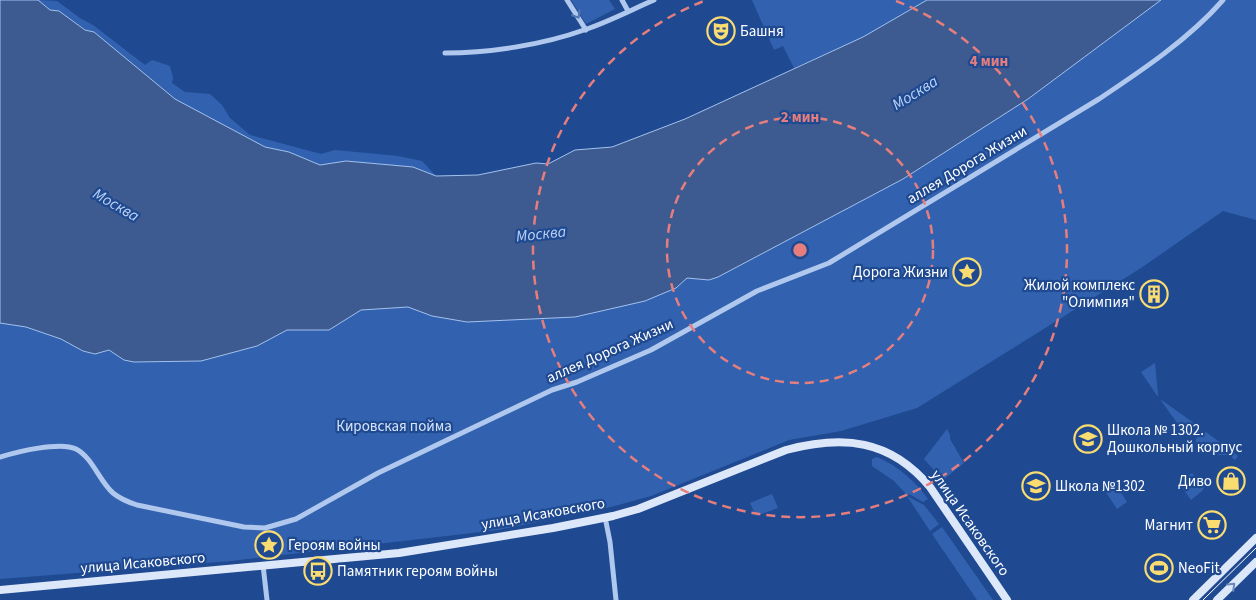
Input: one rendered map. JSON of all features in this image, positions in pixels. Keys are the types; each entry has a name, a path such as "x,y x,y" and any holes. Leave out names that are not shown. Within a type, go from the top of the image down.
{"street":[{"path":"567,0 586,30"},
{"path":"622,0 628,11"},
{"path":"445,53 490,51 563,37 586,30 654,0"},
{"name":"аллея Дорога Жизни","path":"0,457 26,450 56,447 74,448 83,454 112,492 123,500 137,505 244,527 265,528 296,519 378,473 552,390 576,382 651,350 757,291 829,263 1002,159 1120,85 1199,24 1223,0"},
{"name":"улица Исаковского","path":"0,590 400,553 541,530 605,517 646,506 786,450 841,441 864,444 895,456 921,476 1007,600"},
{"path":"605,517 610,542 616,600"},
{"path":"1193,600 1256,538"},
{"path":"1217,600 1256,562"},
{"path":"263,565 267,600"}],"green space":[{"path":"38,0 57,1 93,25 145,65 152,60 170,66 173,78 172,83 185,92 210,94 222,105 230,118 250,135 321,154 335,150 398,156 422,161 436,176 413,167 346,161 320,165 289,152 265,147 175,99 94,32 86,30 59,11 50,10"},
{"path":"571,0 609,0 615,9 586,24"},
{"path":"752,0 927,0 863,37 794,68 783,46 774,50"},
{"name":"Кировская пойма","path":"1161,0 1256,0 1256,220 1223,211 1141,268 917,408 841,431 789,440 651,496 607,508 498,530 231,561 0,579 0,323 26,327 61,339 83,351 95,354 109,350 124,360 134,362 201,361 257,346 287,330 329,330 361,310 408,307 432,316 676,288 687,278 709,280 903,179 1028,99"},
{"path":"1155,363 1158,395 1158,397 1141,372"},
{"path":"1160,399 1194,423 1195,426 1191,432 1182,430"},
{"path":"947,429 950,439 964,463 943,480 924,459"},
{"path":"1206,432 1238,456 1235,460 1229,455 1219,455 1213,447 1203,454 1196,445 1196,439 1200,433"},
{"path":"877,457 905,475 918,486 928,499 923,502 906,494 894,481 872,466 872,459"},
{"path":"1192,473 1198,481 1204,478 1208,482 1202,491 1191,500 1179,483"},
{"path":"1116,484 1127,502 1117,509 1105,491"},
{"path":"772,494 778,508 756,516 750,503"},
{"path":"907,496 924,505 939,524 930,531"},
{"path":"942,527 993,600 977,600 932,534"}],"water":[{"name":"Москва","path":"0,0 38,0 50,10 59,11 85,30 94,32 175,99 265,147 289,152 320,165 346,161 413,167 436,176 478,175 536,163 548,164 575,150 612,147 685,119 863,37 927,0 1161,0 1028,99 903,179 718,277 709,280 687,278 676,288 645,301 575,317 467,322 432,316 408,307 361,310 329,330 287,330 257,346 201,361 134,362 124,360 109,350 95,354 83,351 61,339 26,327 0,323"}],"tram line":[{"path":"1203,600 1256,548"}],"place":[{"name":"Башня","path":"721,31"},
{"name":"Дорога Жизни","path":"967,272"},
{"name":"Жилой комплекс \"Олимпия\"","path":"1154,294"},
{"name":"Школа № 1302. Дошкольный корпус","path":"1088,439"},
{"name":"Диво","path":"1231,481"},
{"name":"Школа №1302","path":"1036,486"},
{"name":"Магнит","path":"1212,525"},
{"name":"Героям войны","path":"269,545"},
{"name":"NeoFit","path":"1159,568"},
{"name":"Памятник героям войны","path":"318,571"}]}
